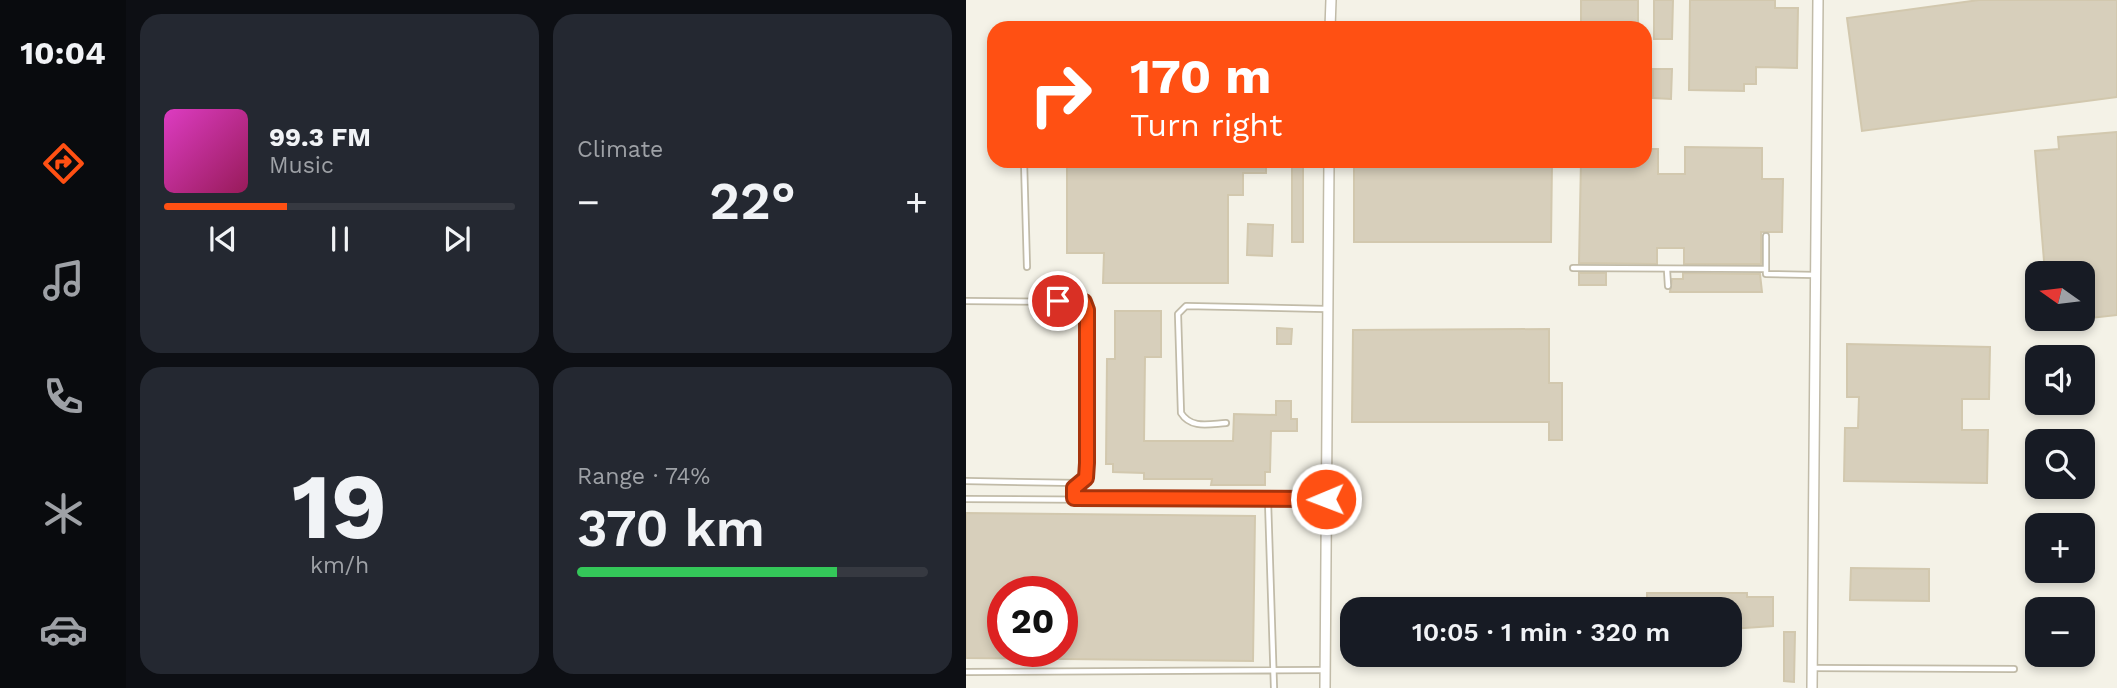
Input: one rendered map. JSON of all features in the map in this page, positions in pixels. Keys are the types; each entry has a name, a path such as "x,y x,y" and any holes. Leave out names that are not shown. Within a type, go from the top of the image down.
{"street":[{"path":"1330,21 1331,0"},
{"path":"1812,688 1818,0"},
{"path":"1325,688 1329,168"}],"lane":[{"path":"1024,168 1027,267"},
{"path":"1766,236 1766,274 1816,275"},
{"path":"1573,268 1766,270"},
{"path":"1667,270 1668,286"},
{"path":"966,301 1084,302 1087,310 1088,451 1086,478 1074,488 1074,498"},
{"path":"1226,423 1196,425 1186,420 1181,413 1178,314 1181,309 1186,306 1326,309"},
{"path":"966,481 1079,483"},
{"path":"966,499 1326,499"},
{"path":"1268,500 1274,688"},
{"path":"1812,668 2014,669"},
{"path":"966,672 1325,670"}],"building":[{"path":"1581,0 1638,0 1638,21 1581,21"},
{"path":"1654,0 1673,0 1672,39 1654,39"},
{"path":"1690,0 1775,0 1775,8 1798,8 1797,68 1756,67 1756,84 1744,84 1744,91 1689,90"},
{"path":"1979,0 2117,0 2117,97 1862,131 1847,18"},
{"path":"1653,69 1672,69 1671,99 1653,98"},
{"path":"2117,132 2117,315 2095,318 2095,261 2044,261 2035,151 2059,149 2058,137"},
{"path":"1685,147 1762,148 1762,179 1783,179 1782,232 1761,232 1761,264 1684,264 1684,248 1657,248 1657,264 1579,263 1581,168 1652,168 1652,149 1658,149 1658,174 1685,174"},
{"path":"1067,168 1266,168 1266,173 1243,173 1243,195 1228,195 1228,283 1103,283 1104,253 1067,253"},
{"path":"1292,168 1303,168 1303,242 1292,242"},
{"path":"1354,168 1552,168 1551,242 1354,242"},
{"path":"1248,224 1273,225 1272,256 1247,255"},
{"path":"1579,273 1606,273 1606,285 1579,285"},
{"path":"1683,273 1760,274 1762,292 1670,292 1672,279 1683,279"},
{"path":"1115,311 1161,311 1161,357 1145,357 1144,441 1233,441 1234,414 1276,415 1276,401 1291,401 1291,419 1297,419 1297,431 1271,431 1270,472 1265,472 1265,485 1211,485 1212,479 1144,479 1144,473 1113,472 1113,464 1106,464 1107,359 1115,359"},
{"path":"1277,328 1292,329 1291,344 1277,344"},
{"path":"1549,329 1549,383 1562,383 1562,440 1549,440 1549,422 1352,422 1353,330"},
{"path":"1847,344 1990,347 1989,399 1962,399 1962,430 1988,430 1987,483 1844,481 1845,428 1858,428 1859,397 1847,397"},
{"path":"966,513 1255,516 1253,661 1078,659 1078,576 987,576 987,658 966,658"},
{"path":"1851,568 1929,569 1929,601 1850,600"},
{"path":"1647,593 1747,593 1747,597 1773,597 1773,626 1742,628 1742,597 1647,597"},
{"path":"1784,632 1795,632 1794,682 1784,681"}],"route":[{"path":"1058,301 1084,302 1087,310 1089,406 1086,478 1074,488 1074,498 1326,499"}]}
